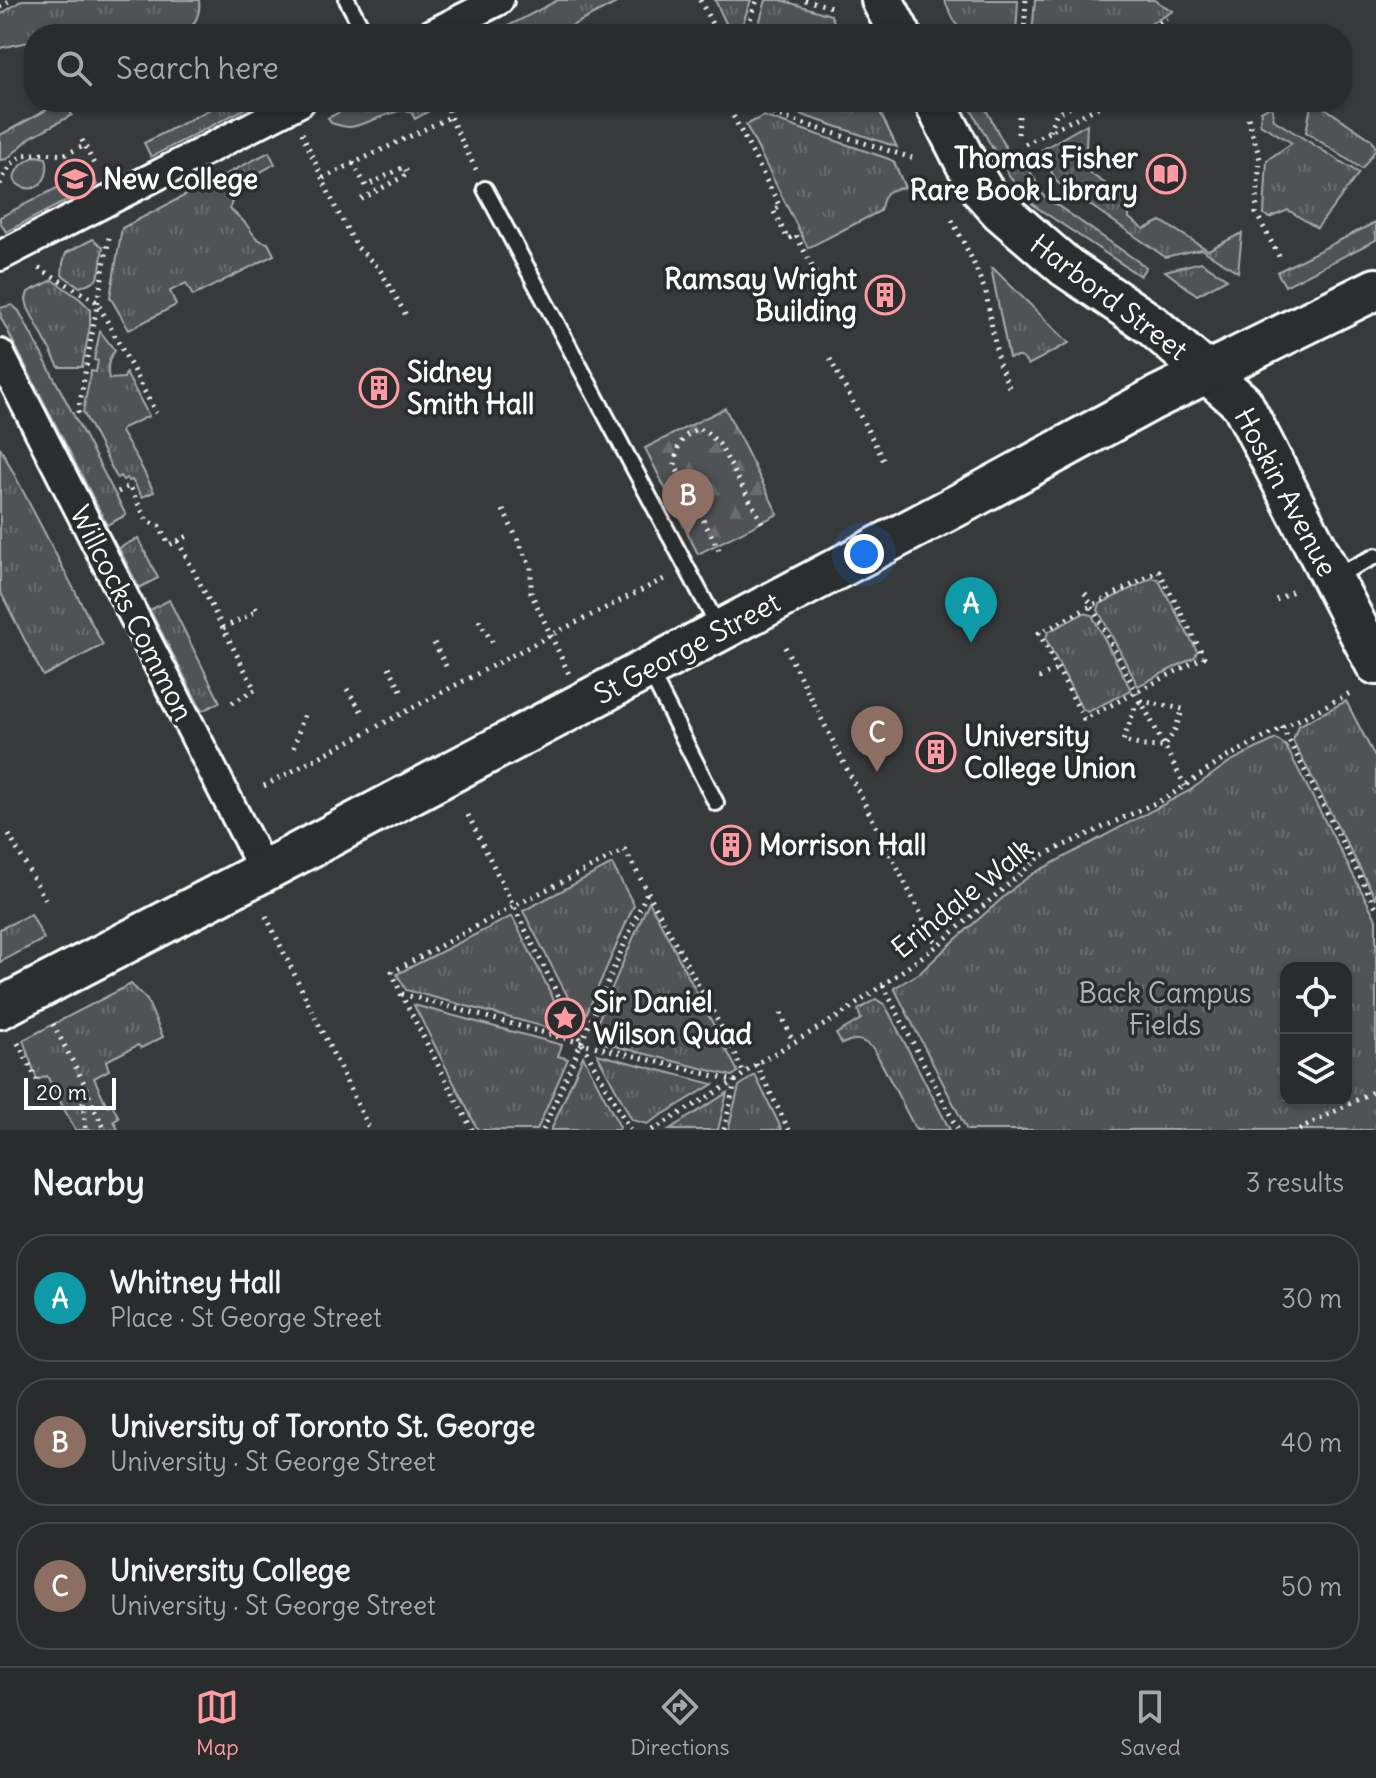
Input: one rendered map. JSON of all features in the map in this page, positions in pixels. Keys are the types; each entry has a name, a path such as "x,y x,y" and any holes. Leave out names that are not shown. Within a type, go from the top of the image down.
{"street":[{"path":"452,24 499,0"},
{"path":"882,0 895,24"},
{"path":"0,256 281,112"},
{"name":"Harbord Street","path":"940,112 983,191 1001,211 1066,267 1153,326 1206,372"},
{"name":"St George Street","path":"9,1026 264,871 1153,399 1376,289"},
{"name":"Willcocks Common","path":"0,354 264,871"},
{"name":"Hoskin Avenue","path":"1206,372 1242,403 1315,584 1376,664"}],"lane":[{"path":"347,0 360,24"},
{"path":"485,189 720,630"},
{"path":"1315,584 1376,556"},
{"path":"648,668 716,803"}],"path":[{"path":"0,7 10,0"},
{"path":"700,0 712,24"},
{"path":"749,24 757,0"},
{"path":"805,0 835,8"},
{"path":"1025,24 1026,0"},
{"path":"1157,24 1167,19"},
{"path":"449,112 485,189"},
{"path":"731,112 780,207 773,210 788,239 796,235 820,282"},
{"path":"767,112 912,158"},
{"path":"1018,134 1019,112"},
{"path":"1049,132 1056,114 1060,112"},
{"path":"1025,144 1088,112"},
{"path":"323,178 450,117"},
{"path":"1248,118 1260,159 1256,213 1281,260"},
{"path":"302,133 336,209 357,247 379,268 407,317"},
{"path":"0,184 10,165 23,155 64,155 84,142 94,164"},
{"path":"353,163 366,186 404,167 408,174 356,202"},
{"path":"952,220 986,293 998,361 1011,392"},
{"path":"78,413 110,231"},
{"path":"38,267 97,302 156,413"},
{"path":"830,359 884,461"},
{"path":"719,550 675,466 676,450 680,440 688,433 698,428 719,444 764,526"},
{"path":"118,492 129,486 147,521 159,526 169,545 192,534"},
{"path":"503,510 531,567 531,593 573,682"},
{"path":"178,541 255,690 228,705"},
{"path":"264,786 687,567"},
{"path":"1159,571 1204,657 1084,719 1039,633 1091,606 1159,571"},
{"path":"1276,600 1315,584"},
{"path":"1085,593 1185,786"},
{"path":"223,628 257,611 255,607"},
{"path":"479,620 494,645"},
{"path":"434,643 447,668"},
{"path":"785,647 937,946"},
{"path":"389,667 402,692"},
{"path":"1039,678 1058,669"},
{"path":"347,689 362,712"},
{"name":"Erindale Walk","path":"652,1130 841,1015 937,946 1041,856 1168,797 1225,758 1350,693"},
{"path":"1141,701 1183,709 1164,747 1123,741 1136,705 1141,701"},
{"path":"294,748 305,711"},
{"path":"1282,727 1376,907"},
{"path":"468,815 582,1043 630,1130"},
{"path":"9,835 45,899"},
{"path":"472,1130 392,972 625,850 744,1074"},
{"path":"543,1130 648,890"},
{"path":"266,916 370,1130"},
{"path":"883,985 958,1130"},
{"path":"401,994 735,1081 724,1130"},
{"path":"781,1013 793,1042"},
{"path":"53,1024 105,1130"},
{"path":"9,1026 37,1080"},
{"path":"756,1064 789,1130"},
{"path":"85,1085 86,1130"},
{"path":"1299,1130 1376,1090"}],"green space":[{"path":"22,0 199,0 199,10 193,24 24,24 24,43 0,48 0,15"},
{"path":"558,0 622,0 575,24 512,24"},
{"path":"715,0 751,0 743,24 726,24"},
{"path":"766,0 781,0 831,15 835,24 759,24"},
{"path":"944,0 1018,0 1017,24 956,24"},
{"path":"1035,0 1154,0 1173,11 1150,24 1033,24"},
{"path":"43,112 71,112 72,115 31,137 7,159 0,160 0,135"},
{"path":"204,112 239,112 151,157 144,143"},
{"path":"340,112 396,112 350,127 331,123 328,118"},
{"path":"410,112 428,112 415,119"},
{"path":"794,112 880,112 897,147"},
{"path":"973,112 987,112 1013,161 1022,157 1044,196 1146,267 1140,276 1036,207 998,158"},
{"path":"1261,112 1272,112 1274,120 1359,173 1317,228 1288,210 1269,218 1264,214 1267,160 1292,143 1260,124"},
{"path":"1310,112 1331,112 1372,140 1376,149 1362,169 1306,132"},
{"path":"763,116 889,159 894,162 905,188 887,193 880,211 808,248 746,125"},
{"path":"1087,124 1085,170 1130,200 1129,218 1144,229 1161,221 1208,250 1242,233 1238,272 1201,249 1165,257 1057,182 1040,151"},
{"path":"269,152 275,164 241,187 230,209 257,238 268,243 274,255 193,296 186,283 170,291 176,305 129,330 110,297 122,228"},
{"path":"37,156 46,158 44,180 35,187 23,187 17,183 15,174 22,165"},
{"path":"90,171 97,185 6,232 0,217"},
{"path":"1376,222 1376,240 1285,286 1277,272"},
{"path":"93,239 103,247 100,271 96,280 80,287 62,275 63,263 66,253"},
{"path":"1201,262 1227,279 1197,295 1165,271"},
{"path":"991,268 1069,343 1028,365 1020,357 1009,358"},
{"path":"53,280 90,309 82,367 59,367 28,308 28,292"},
{"path":"12,305 19,311 126,515 107,525 1,318 0,308"},
{"path":"100,331 115,351 109,364 109,379 124,378 126,373 149,416 123,428 121,432 154,492 142,497 132,480 117,478 83,412 91,371 96,372 98,361 94,360"},
{"path":"725,408 778,514 698,554 645,448"},
{"path":"0,447 103,645 43,676 0,591"},
{"path":"138,538 158,578 139,588 119,548"},
{"path":"1152,578 1158,579 1197,651 1195,657 1138,686 1098,610 1100,604"},
{"path":"169,600 220,702 202,711 150,610"},
{"path":"1084,613 1092,615 1131,690 1088,712 1082,709 1046,639 1048,632"},
{"path":"1346,701 1376,759 1376,899 1293,741 1298,726"},
{"name":"Back Campus Fields","path":"1276,739 1286,746 1376,919 1376,1130 967,1130 894,988 920,973 1034,873 1189,791 1231,761"},
{"path":"612,864 634,905 582,1024 523,911"},
{"path":"649,901 738,1072 732,1076 603,1043 606,1032 595,1028"},
{"path":"31,914 44,939 0,962 0,929"},
{"path":"512,916 571,1034 406,990 397,974"},
{"path":"131,984 147,1000 163,1037 106,1061 109,1070 94,1078 107,1106 112,1104 119,1118 114,1121 118,1130 75,1130 47,1076 37,1080 23,1040"},
{"path":"876,999 885,1005 950,1130 916,1130 874,1049 859,1040 842,1044 836,1034 861,1019 858,1010"},
{"path":"414,1005 562,1045 558,1056 568,1059 537,1130 478,1130"},
{"path":"597,1054 713,1084 647,1124 632,1120"},
{"path":"583,1056 620,1127 619,1130 551,1130"},
{"path":"755,1075 782,1130 728,1130 739,1086"},
{"path":"727,1093 718,1130 668,1130"}],"place":[{"name":"Thomas Fisher Rare Book Library","path":"1166,174"},
{"name":"New College","path":"75,179"},
{"name":"Ramsay Wright Building","path":"885,295"},
{"name":"Sidney Smith Hall","path":"379,388"},
{"name":"University of Toronto St. George","path":"688,535"},
{"name":"Whitney Hall","path":"971,643"},
{"name":"University College Union","path":"936,752"},
{"name":"University College","path":"877,772"},
{"name":"Morrison Hall","path":"731,845"},
{"name":"Sir Daniel Wilson Quad","path":"565,1018"}]}
